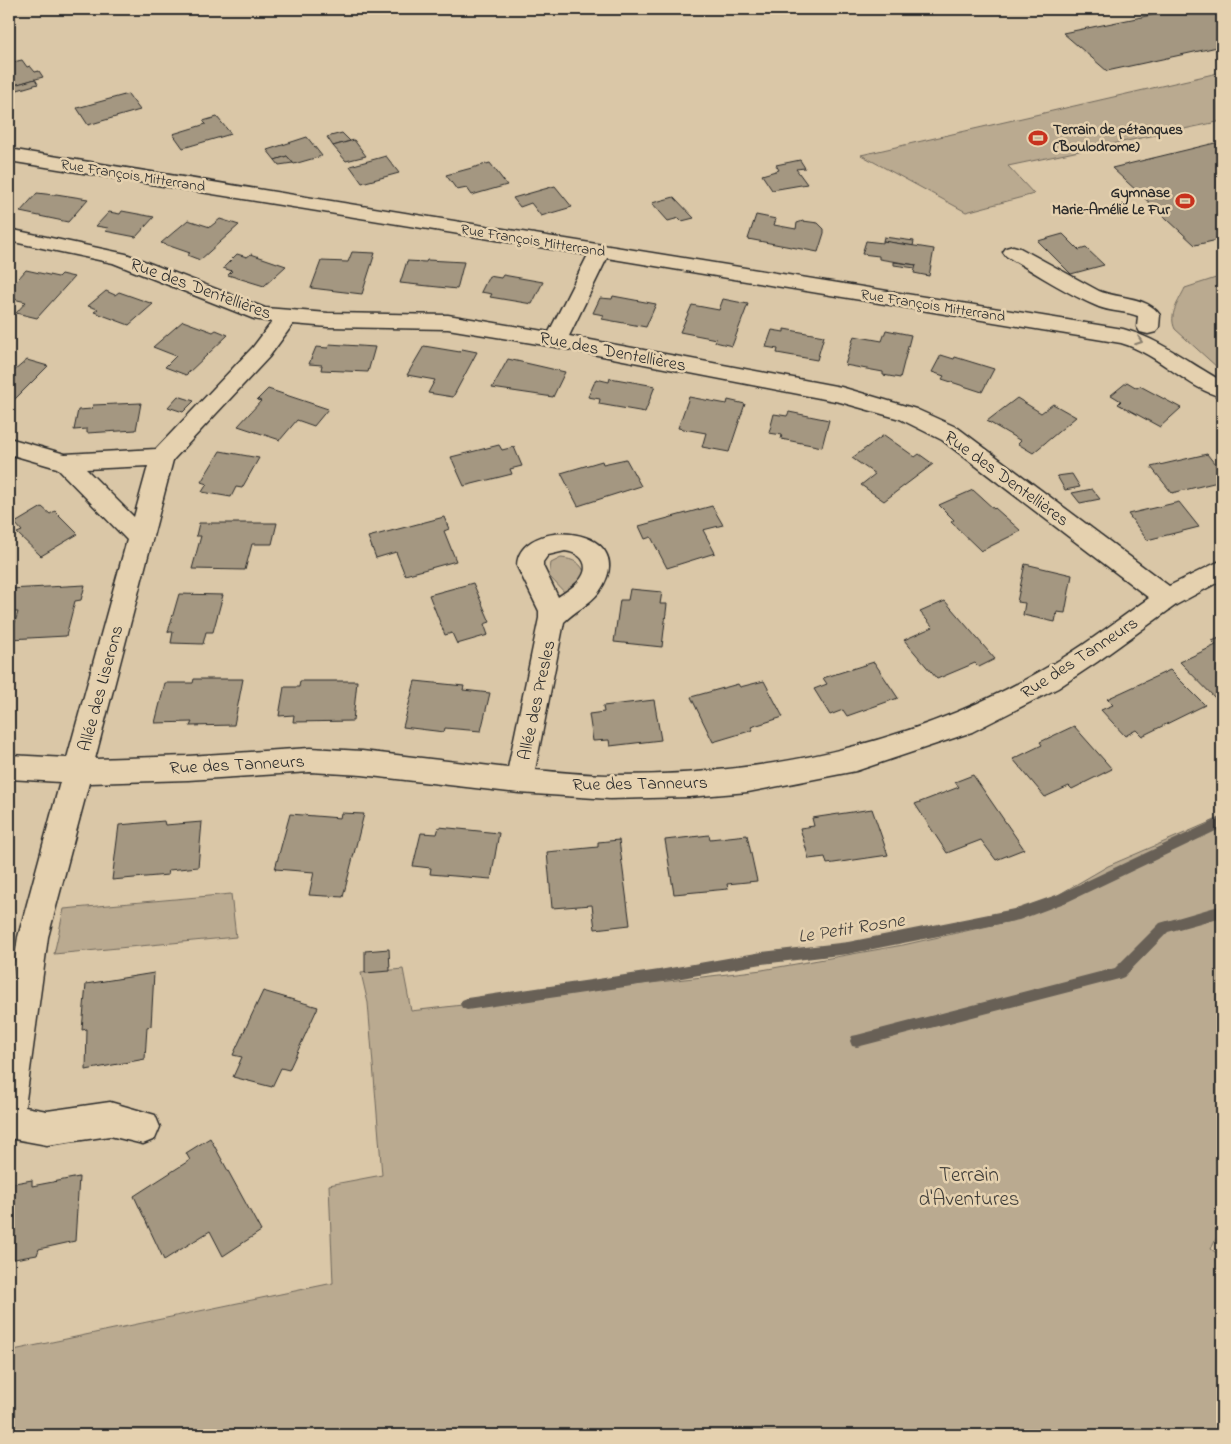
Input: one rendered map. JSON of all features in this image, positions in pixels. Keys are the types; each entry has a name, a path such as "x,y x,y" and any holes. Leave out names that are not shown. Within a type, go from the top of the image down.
{"street":[{"name":"Rue François Mitterrand","path":"9,155 1057,325 1140,341 1159,350 1192,373 1222,390"},
{"name":"Rue des Dentellières","path":"9,235 118,258 262,314 328,320 448,322 556,340 841,395 908,414 950,434 968,446 1167,598"},
{"path":"556,340 600,250"},
{"path":"1013,252 1102,301 1133,306 1145,311 1149,315 1148,327"},
{"name":"Allée des Liserons","path":"9,1105 33,937 162,457 261,352 287,317"},
{"name":"Rue François Mitterrand","path":"1057,325 1118,322 1148,327 1176,343 1222,384"},
{"path":"9,446 65,462 162,457"},
{"path":"65,462 140,537"},
{"name":"Rue des Tanneurs","path":"9,767 78,771 188,768 310,760 362,762 519,781 610,787 748,780 856,759 953,727 1007,702 1048,680 1088,655 1167,598 1222,569"},
{"name":"Allée des Presles","path":"519,781 552,618"},
{"path":"9,1121 47,1128 110,1120 142,1127"}],"green space":[{"name":"Terrain de pétanques (Boulodrome)","path":"1222,72 1222,121 1008,166 1034,194 966,212 861,155"},
{"path":"1222,276 1222,367 1218,368 1175,329 1173,319 1175,308 1185,288"},
{"path":"561,558 577,562 585,576 568,596 549,576 551,563"},
{"name":"Terrain d'Aventures","path":"1222,817 1222,1227 1211,1249 1222,1257 1222,1435 9,1435 9,1351 333,1283 329,1185 382,1175 368,1003 361,973 403,969 411,1011 762,970 903,945 1015,920 1108,866"},
{"path":"231,894 236,937 54,954 64,909"}],"building":[{"path":"1181,9 1209,9 1222,19 1222,46 1107,71 1063,33"},
{"path":"22,60 27,67 30,66 35,72 39,71 43,77 11,86 9,83 9,63"},
{"path":"35,79 38,84 14,91 11,86"},
{"path":"128,94 140,110 88,125 77,108"},
{"path":"217,117 231,134 183,148 173,134 206,124 203,121"},
{"path":"342,133 350,141 333,146 327,137"},
{"path":"307,137 322,156 294,164 287,156 275,160 267,150"},
{"path":"354,140 366,156 346,161 333,146"},
{"name":"Gymnase Marie-Amélie Le Fur","path":"1215,143 1222,149 1222,239 1195,245 1112,168"},
{"path":"287,156 293,163 279,165 275,160"},
{"path":"386,156 399,173 362,183 350,166"},
{"path":"800,160 805,168 796,169 807,184 772,190 762,175 779,170 776,165"},
{"path":"490,163 507,185 472,195 467,188 457,190 446,175"},
{"path":"555,186 572,207 541,216 531,203 520,207 513,198"},
{"path":"37,193 88,199 68,222 20,212"},
{"path":"674,197 694,218 682,221 679,218 668,221 652,203"},
{"path":"122,211 154,217 136,237 105,231 108,228 96,226 109,212 120,214"},
{"path":"756,215 776,219 774,225 796,229 797,223 803,221 818,223 824,229 824,233 818,252 748,239"},
{"path":"220,219 239,225 200,260 187,255 190,253 161,243 188,220 210,227"},
{"path":"1063,234 1079,250 1086,248 1104,265 1071,274 1038,241"},
{"path":"884,237 914,241 913,246 883,241"},
{"path":"866,241 883,243 883,241 934,249 929,276 914,273 916,265 879,259 879,256 862,254"},
{"path":"352,252 375,253 362,294 311,288 321,261 348,262"},
{"path":"237,254 247,257 251,254 286,266 264,286 228,275 232,271 223,268"},
{"path":"427,260 464,262 457,289 400,283 407,261 426,262"},
{"path":"894,262 916,265 915,268 894,265"},
{"path":"26,270 58,277 61,274 74,277 37,318 16,313 26,302 9,298 9,289"},
{"path":"503,275 543,282 532,304 490,297 492,294 481,292 489,276 501,278"},
{"path":"106,291 115,295 119,292 153,304 129,325 94,312 98,309 88,306"},
{"path":"613,296 656,304 646,327 602,319 604,315 593,313 600,298 612,299"},
{"path":"723,299 748,304 732,346 715,342 716,339 680,332 692,305 719,310"},
{"path":"183,321 213,332 216,330 228,335 186,375 165,367 176,356 153,347"},
{"path":"784,329 824,336 817,360 777,353 778,349 766,347 772,330 784,332"},
{"path":"886,330 911,335 900,378 883,375 883,372 845,365 854,336 882,341"},
{"path":"329,344 375,347 368,372 321,370 322,365 309,364 316,347 328,348"},
{"path":"424,346 460,352 462,349 477,352 453,397 428,393 435,380 407,375"},
{"path":"941,355 954,359 955,357 994,369 982,392 942,379 944,376 932,372"},
{"path":"508,359 565,372 553,397 492,388"},
{"path":"27,360 48,366 9,405 9,370 14,371"},
{"path":"610,378 655,386 645,412 599,404 600,399 588,397 596,379 609,382"},
{"path":"1127,382 1137,388 1140,386 1181,408 1160,427 1118,404 1121,401 1111,395"},
{"path":"268,389 328,409 314,426 297,420 280,440 238,426 261,401 257,400"},
{"path":"178,396 194,401 183,412 168,407"},
{"path":"689,397 727,404 728,400 745,404 729,452 702,447 706,433 678,428"},
{"path":"1017,398 1041,413 1053,404 1076,417 1033,453 1018,444 1021,441 987,421"},
{"path":"141,403 136,430 87,433 87,429 74,430 78,410 92,409 93,405"},
{"path":"789,412 829,420 822,447 781,439 782,435 769,433 774,414 787,416"},
{"path":"884,435 915,457 919,454 933,464 884,501 861,485 875,474 852,458"},
{"path":"499,445 502,450 514,447 522,466 510,469 512,474 464,486 451,457"},
{"path":"220,451 259,458 242,488 236,487 231,497 202,492 207,484 201,482"},
{"path":"1207,454 1222,473 1222,481 1172,493 1151,467"},
{"path":"626,459 641,486 578,506 561,473 602,461 603,464"},
{"path":"1072,474 1080,487 1065,490 1057,476"},
{"path":"1092,489 1100,499 1080,503 1072,493"},
{"path":"973,490 1021,531 981,551 951,522 954,520 939,505"},
{"path":"1179,502 1199,527 1147,540 1128,514"},
{"path":"712,506 723,525 703,530 715,553 667,568 651,537 645,539 639,526"},
{"path":"42,507 50,514 55,511 78,534 41,556 17,533 22,531 15,523"},
{"path":"444,517 449,529 444,531 456,561 405,575 396,552 376,558 368,537"},
{"path":"199,523 277,523 272,544 252,544 245,570 192,569 201,536 196,536"},
{"path":"1025,564 1072,575 1065,613 1057,612 1055,622 1023,615 1025,603 1017,602"},
{"path":"473,583 490,622 484,624 488,635 457,644 452,633 445,635 429,595"},
{"path":"85,585 81,600 75,601 66,636 10,639 18,612 9,612 9,589"},
{"path":"630,589 662,592 660,604 667,604 662,647 614,642 620,600 628,600"},
{"path":"179,594 223,595 213,632 206,632 203,644 171,643 173,632 168,632"},
{"path":"945,601 995,659 979,667 975,663 937,679 904,640 933,627 920,612"},
{"path":"1222,637 1222,702 1220,703 1180,662 1216,645 1212,641"},
{"path":"874,662 898,698 847,716 843,710 830,715 814,689 827,684 823,678"},
{"path":"1170,670 1205,705 1142,736 1136,730 1125,736 1101,710 1113,705 1107,699"},
{"path":"194,679 243,679 234,725 190,726 192,722 155,723 165,683 193,683"},
{"path":"300,681 357,681 353,721 293,722 294,715 279,716 284,687 299,687"},
{"path":"415,681 464,686 463,690 490,693 481,731 445,728 444,732 403,727"},
{"path":"764,681 783,717 751,727 753,730 713,742 691,697 738,684 740,687"},
{"path":"654,700 661,740 610,746 609,740 593,741 589,714 604,712 603,706"},
{"path":"1074,726 1112,769 1072,789 1069,786 1045,797 1013,759 1042,745 1040,742"},
{"path":"973,775 1024,849 996,860 981,840 947,853 915,804 959,787 955,782"},
{"path":"872,809 888,855 827,864 825,857 809,859 800,828 814,826 812,818"},
{"path":"341,813 364,814 343,897 309,895 314,872 275,869 290,814 340,818"},
{"path":"164,821 165,825 202,822 198,867 169,870 168,875 112,880 119,825"},
{"path":"439,827 499,833 491,879 430,874 431,868 413,866 421,833 437,834"},
{"path":"709,835 710,839 747,835 757,881 727,884 728,889 674,894 665,840"},
{"path":"619,840 630,925 595,929 592,905 552,908 547,852 598,847 598,842"},
{"path":"389,949 390,971 365,973 365,951"},
{"path":"154,973 151,1026 147,1027 145,1059 86,1070 87,1029 82,1030 86,984"},
{"path":"263,991 318,1007 289,1070 281,1068 272,1087 233,1077 242,1057 233,1055"},
{"path":"210,1138 261,1231 223,1256 210,1231 164,1260 134,1196 190,1160 186,1153"},
{"path":"79,1177 75,1241 39,1249 37,1255 9,1260 9,1184 32,1180 32,1186"}],"waterway":[{"name":"Le Petit Rosne","path":"467,1004 659,976 762,958 848,948 1019,914 1063,898 1222,822"},
{"path":"857,1041 1119,973 1164,927 1222,911"}],"place":[{"name":"Terrain de pétanques (Boulodrome)","path":"1038,138"},
{"name":"Gymnase Marie-Amélie Le Fur","path":"1185,201"}]}
